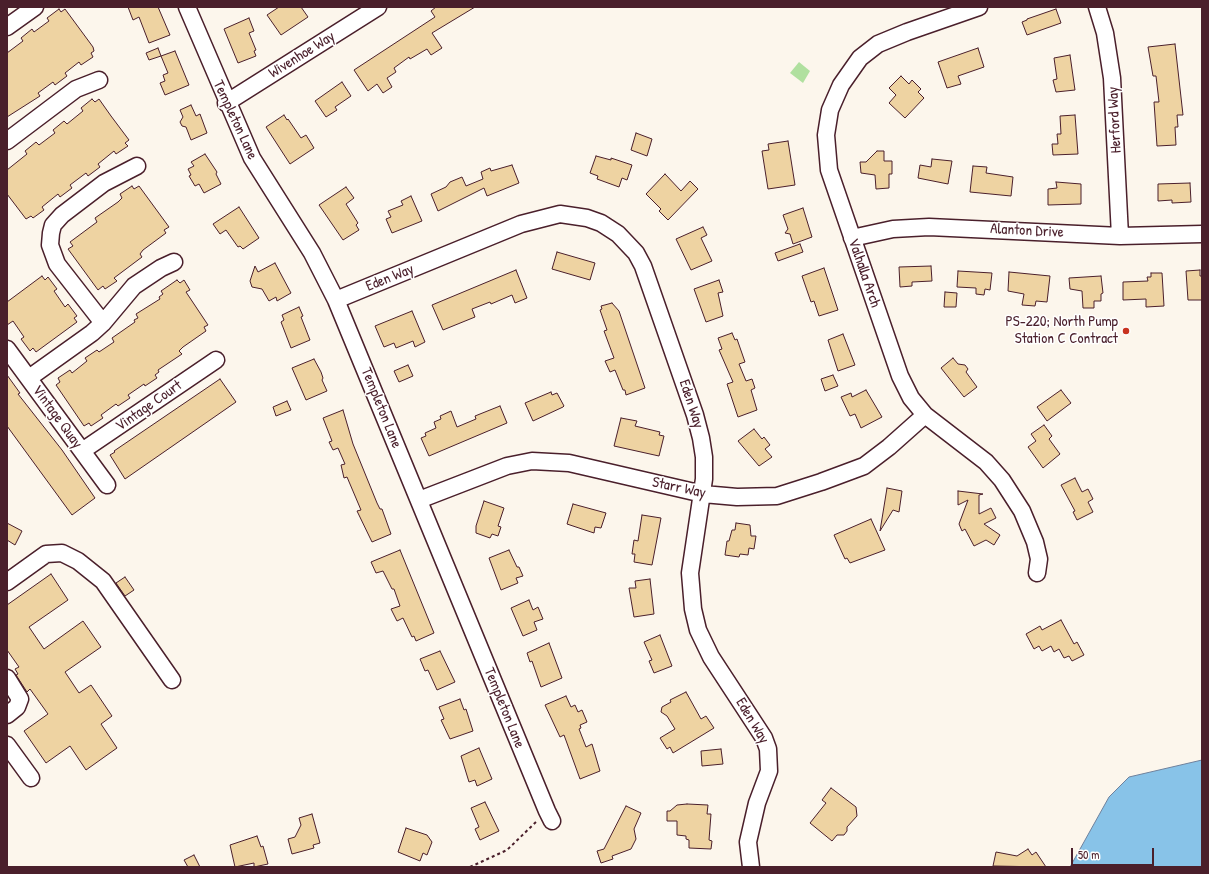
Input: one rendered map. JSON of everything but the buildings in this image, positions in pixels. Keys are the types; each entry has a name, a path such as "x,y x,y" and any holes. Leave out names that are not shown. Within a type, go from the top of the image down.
{"street":[{"path":"7,27 35,7"},
{"name":"Templeton Lane","path":"187,7 226,103 252,158 312,253 336,300 550,816"},
{"name":"Wivenhoe Way","path":"226,103 378,7"},
{"name":"Valhalla Arch","path":"979,7 907,32 878,44 860,58 841,86 830,110 826,135 829,170 900,376 911,398 925,415 986,462 1002,480 1022,511 1036,542 1039,559 1037,573"},
{"name":"Herford Way","path":"1097,7 1106,34 1112,78 1120,236"},
{"path":"7,141 76,89 99,80"},
{"path":"103,323 57,264 50,245 51,233 54,225 62,215 104,183 137,166"},
{"name":"Eden Way","path":"336,300 521,224 560,214 575,215 601,223 627,242 643,266 700,432 704,457 703,494 693,541 690,573 692,609 706,649 764,738 770,759 767,778 750,828 748,842 751,867"},
{"name":"Alanton Drive","path":"852,238 893,229 929,227 1120,236 1202,234"},
{"path":"29,378 92,333 103,323 134,286 161,268 174,262"},
{"name":"Vintage Quay","path":"7,349 107,485"},
{"name":"Vintage Court","path":"82,451 216,360"},
{"name":"Starr Way","path":"419,500 501,468 532,461 569,463 703,494 737,497 777,496 864,466 889,447 925,415"},
{"path":"7,582 46,554 62,552 78,561 103,581 172,680"},
{"path":"7,678 20,699 17,707 7,715"},
{"path":"7,745 30,778"}],"path":[{"path":"470,867 507,850 550,816"}],"green space":[{"path":"799,62 810,71 803,83 790,73"}],"water":[{"path":"1202,760 1202,867 1070,867 1109,797 1129,777"}],"place":[{"name":"PS-220; North Pump Station C Contract","path":"1126,331"}]}
